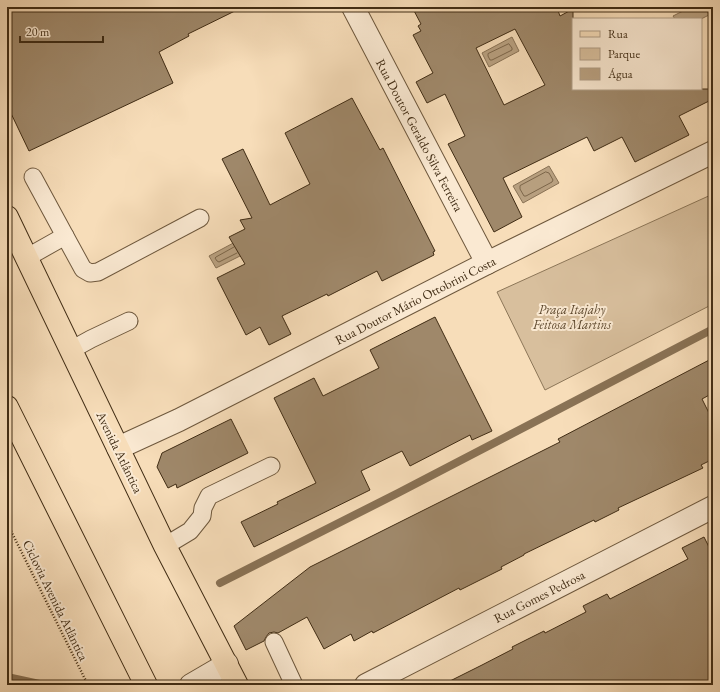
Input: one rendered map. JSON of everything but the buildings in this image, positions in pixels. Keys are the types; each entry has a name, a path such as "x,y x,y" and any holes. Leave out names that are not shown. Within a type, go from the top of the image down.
{"main road":[{"name":"Avenida Atlântica","path":"7,217 165,546 237,685"},
{"path":"7,407 146,685"}],"street":[{"name":"Rua Doutor Geraldo Silva Ferreira","path":"353,7 487,263"},
{"name":"Rua Doutor Mário Ottobrini Costa","path":"118,448 179,420 487,263 713,152"},
{"name":"Rua Gomes Pedrosa","path":"366,685 713,507"},
{"path":"191,685 227,664"}],"lane":[{"path":"33,177 83,269 90,273 98,272 200,218"},
{"path":"26,258 65,236"},
{"path":"71,350 129,321"},
{"path":"165,546 190,531 202,516 203,508 209,496 271,466"},
{"path":"274,642 294,685"}],"path":[{"name":"Ciclovia Avenida Atlântica","path":"7,523 88,685"}],"green space":[{"name":"Praça Itajahy Feitosa Martins","path":"713,194 713,304 545,390 497,292"}],"water":[{"path":"691,7 705,7 709,15 702,18 674,18 673,16"},
{"path":"512,37 519,51 489,67 482,53"},
{"path":"549,166 559,183 523,203 513,186"},
{"path":"239,240 246,253 216,268 209,256"}],"waterway":[{"path":"220,583 398,493 713,329"},
{"path":"7,677 44,685"}]}
